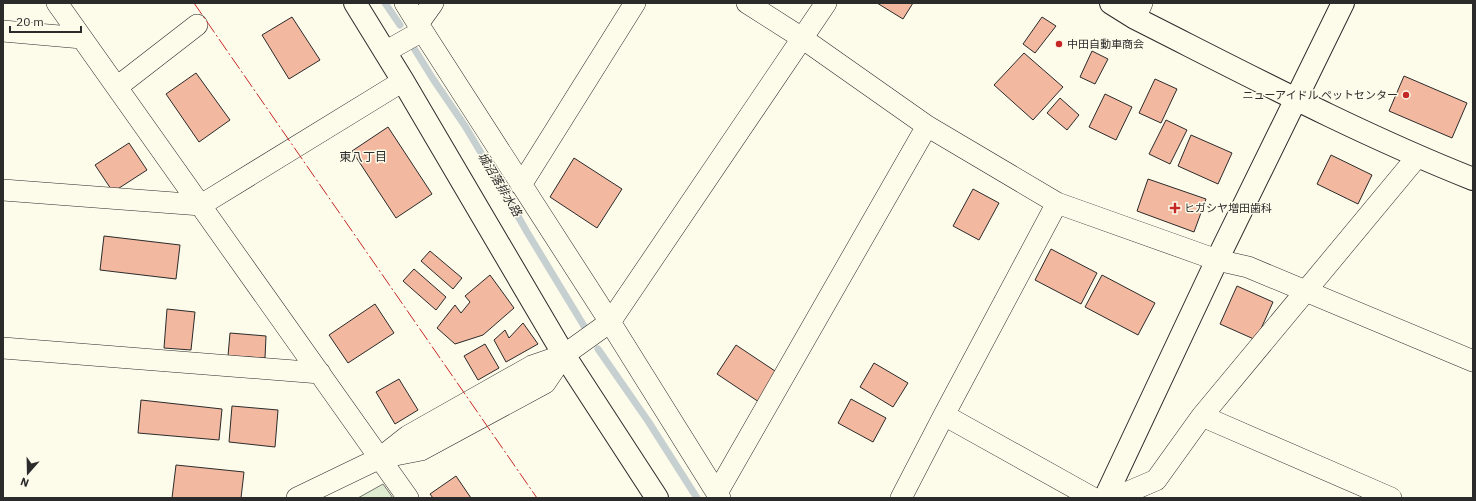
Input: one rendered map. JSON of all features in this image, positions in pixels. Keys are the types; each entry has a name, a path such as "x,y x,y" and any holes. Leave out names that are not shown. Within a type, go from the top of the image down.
{"street":[{"path":"57,3 408,498"},
{"path":"355,3 403,81 564,354 657,498"},
{"path":"405,3 610,322 719,496 927,126"},
{"path":"385,52 420,27 433,3"},
{"path":"521,185 635,3"},
{"path":"747,3 802,38 927,126 1057,203 1217,260 1248,267 1473,361"},
{"path":"297,498 380,458 421,450 545,383 564,354 610,322 826,3"},
{"path":"1111,3 1139,10 1296,100 1417,157 1473,179"},
{"path":"1105,498 1217,260 1343,3"},
{"path":"117,87 197,25"},
{"path":"3,31 82,38"},
{"path":"3,190 201,205 403,81"},
{"path":"1114,498 1156,480 1202,416 1417,157"},
{"path":"902,498 944,415 1057,203"},
{"path":"3,348 320,373"},
{"path":"944,415 1093,498"},
{"path":"1202,416 1391,498"}],"green space":[{"path":"383,484 393,498 358,498"}],"building":[{"path":"877,3 913,3 903,19"},
{"path":"292,17 320,60 289,79 262,35"},
{"path":"1042,17 1056,26 1035,53 1023,44"},
{"path":"1092,51 1108,59 1095,84 1080,77"},
{"path":"1024,53 1063,87 1033,120 994,85"},
{"path":"196,73 230,120 199,142 166,94"},
{"path":"1404,76 1467,103 1452,138 1389,111"},
{"path":"1155,79 1177,89 1161,123 1139,113"},
{"path":"1105,94 1132,107 1116,140 1089,127"},
{"path":"1060,98 1079,115 1067,130 1047,113"},
{"path":"1166,120 1187,130 1170,164 1149,154"},
{"path":"388,127 432,194 396,218 352,151"},
{"path":"1191,135 1232,153 1218,184 1178,166"},
{"path":"129,143 147,170 113,192 95,165"},
{"path":"1331,155 1372,175 1358,204 1317,184"},
{"path":"574,158 622,189 597,228 550,197"},
{"path":"1148,179 1206,199 1194,232 1137,211"},
{"path":"973,189 999,203 979,240 953,226"},
{"path":"104,236 180,245 176,279 100,270"},
{"path":"1051,249 1097,273 1081,304 1035,280"},
{"path":"430,251 462,278 453,289 421,261"},
{"path":"414,269 446,297 436,310 403,281"},
{"path":"490,275 514,308 483,335 455,344 437,328 455,305 461,313 470,302 465,296"},
{"path":"1102,275 1155,303 1138,335 1085,307"},
{"path":"1237,286 1273,302 1256,340 1220,324"},
{"path":"375,304 394,333 348,363 329,335"},
{"path":"167,309 195,312 191,350 164,348"},
{"path":"523,323 538,344 506,362 494,340 505,330 509,338"},
{"path":"230,333 266,336 265,358 228,356"},
{"path":"485,344 499,368 478,380 464,356"},
{"path":"736,345 781,375 762,404 717,374"},
{"path":"874,363 908,383 893,407 860,387"},
{"path":"399,379 418,410 395,424 376,392"},
{"path":"851,399 886,418 873,442 838,423"},
{"path":"141,400 222,409 219,440 138,433"},
{"path":"232,406 278,410 275,447 229,442"},
{"path":"176,465 244,472 241,498 172,498"},
{"path":"456,476 471,498 433,498 430,494"}],"waterway":[{"name":"城沼落排水路","path":"385,3 400,25"},
{"name":"城沼落排水路","path":"412,45 465,126 584,326"},
{"name":"城沼落排水路","path":"598,349 648,421 697,498"}],"power":[{"path":"194,3 537,498"}],"place":[{"name":"中田自動車商会","path":"1059,44"},
{"name":"ニューアイドル ペットセンター","path":"1406,95"},
{"name":"ヒガシヤ増田歯科","path":"1175,208"}],"district":[{"name":"東八丁目","path":"363,156"}]}
